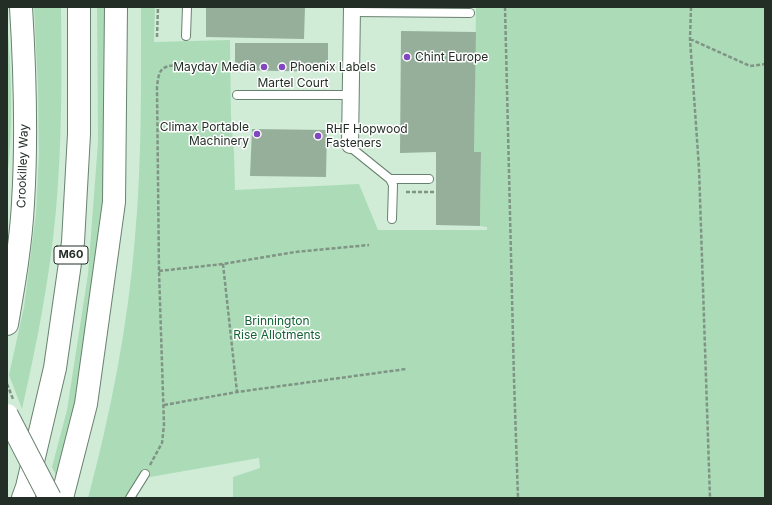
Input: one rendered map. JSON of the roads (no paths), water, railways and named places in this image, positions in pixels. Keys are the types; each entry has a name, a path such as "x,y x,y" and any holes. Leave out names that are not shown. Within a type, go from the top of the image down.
{"main road":[{"name":"Crookilley Way","path":"7,324 13,292 23,203 25,108 21,7"},
{"name":"M60","path":"23,498 29,479 54,368 73,242 79,134 79,7"},
{"name":"M60","path":"62,498 86,404 114,202 116,7"},
{"path":"7,415 50,498"}],"street":[{"path":"350,145 352,10"}],"lane":[{"path":"186,36 187,7"},
{"path":"352,10 470,13"},
{"name":"Martel Court","path":"237,95 350,95"},
{"path":"350,145 354,150 390,178 393,185 392,219"},
{"path":"390,178 429,179"},
{"path":"130,498 145,474"}],"place":[{"name":"Chint Europe","path":"407,57"},
{"name":"Mayday Media","path":"264,67"},
{"name":"Phoenix Labels","path":"282,67"},
{"name":"Climax Portable Machinery","path":"257,134"},
{"name":"RHF Hopwood Fasteners","path":"318,136"}],"park label":[{"name":"Brinnington Rise Allotments","path":"277,328"}]}
